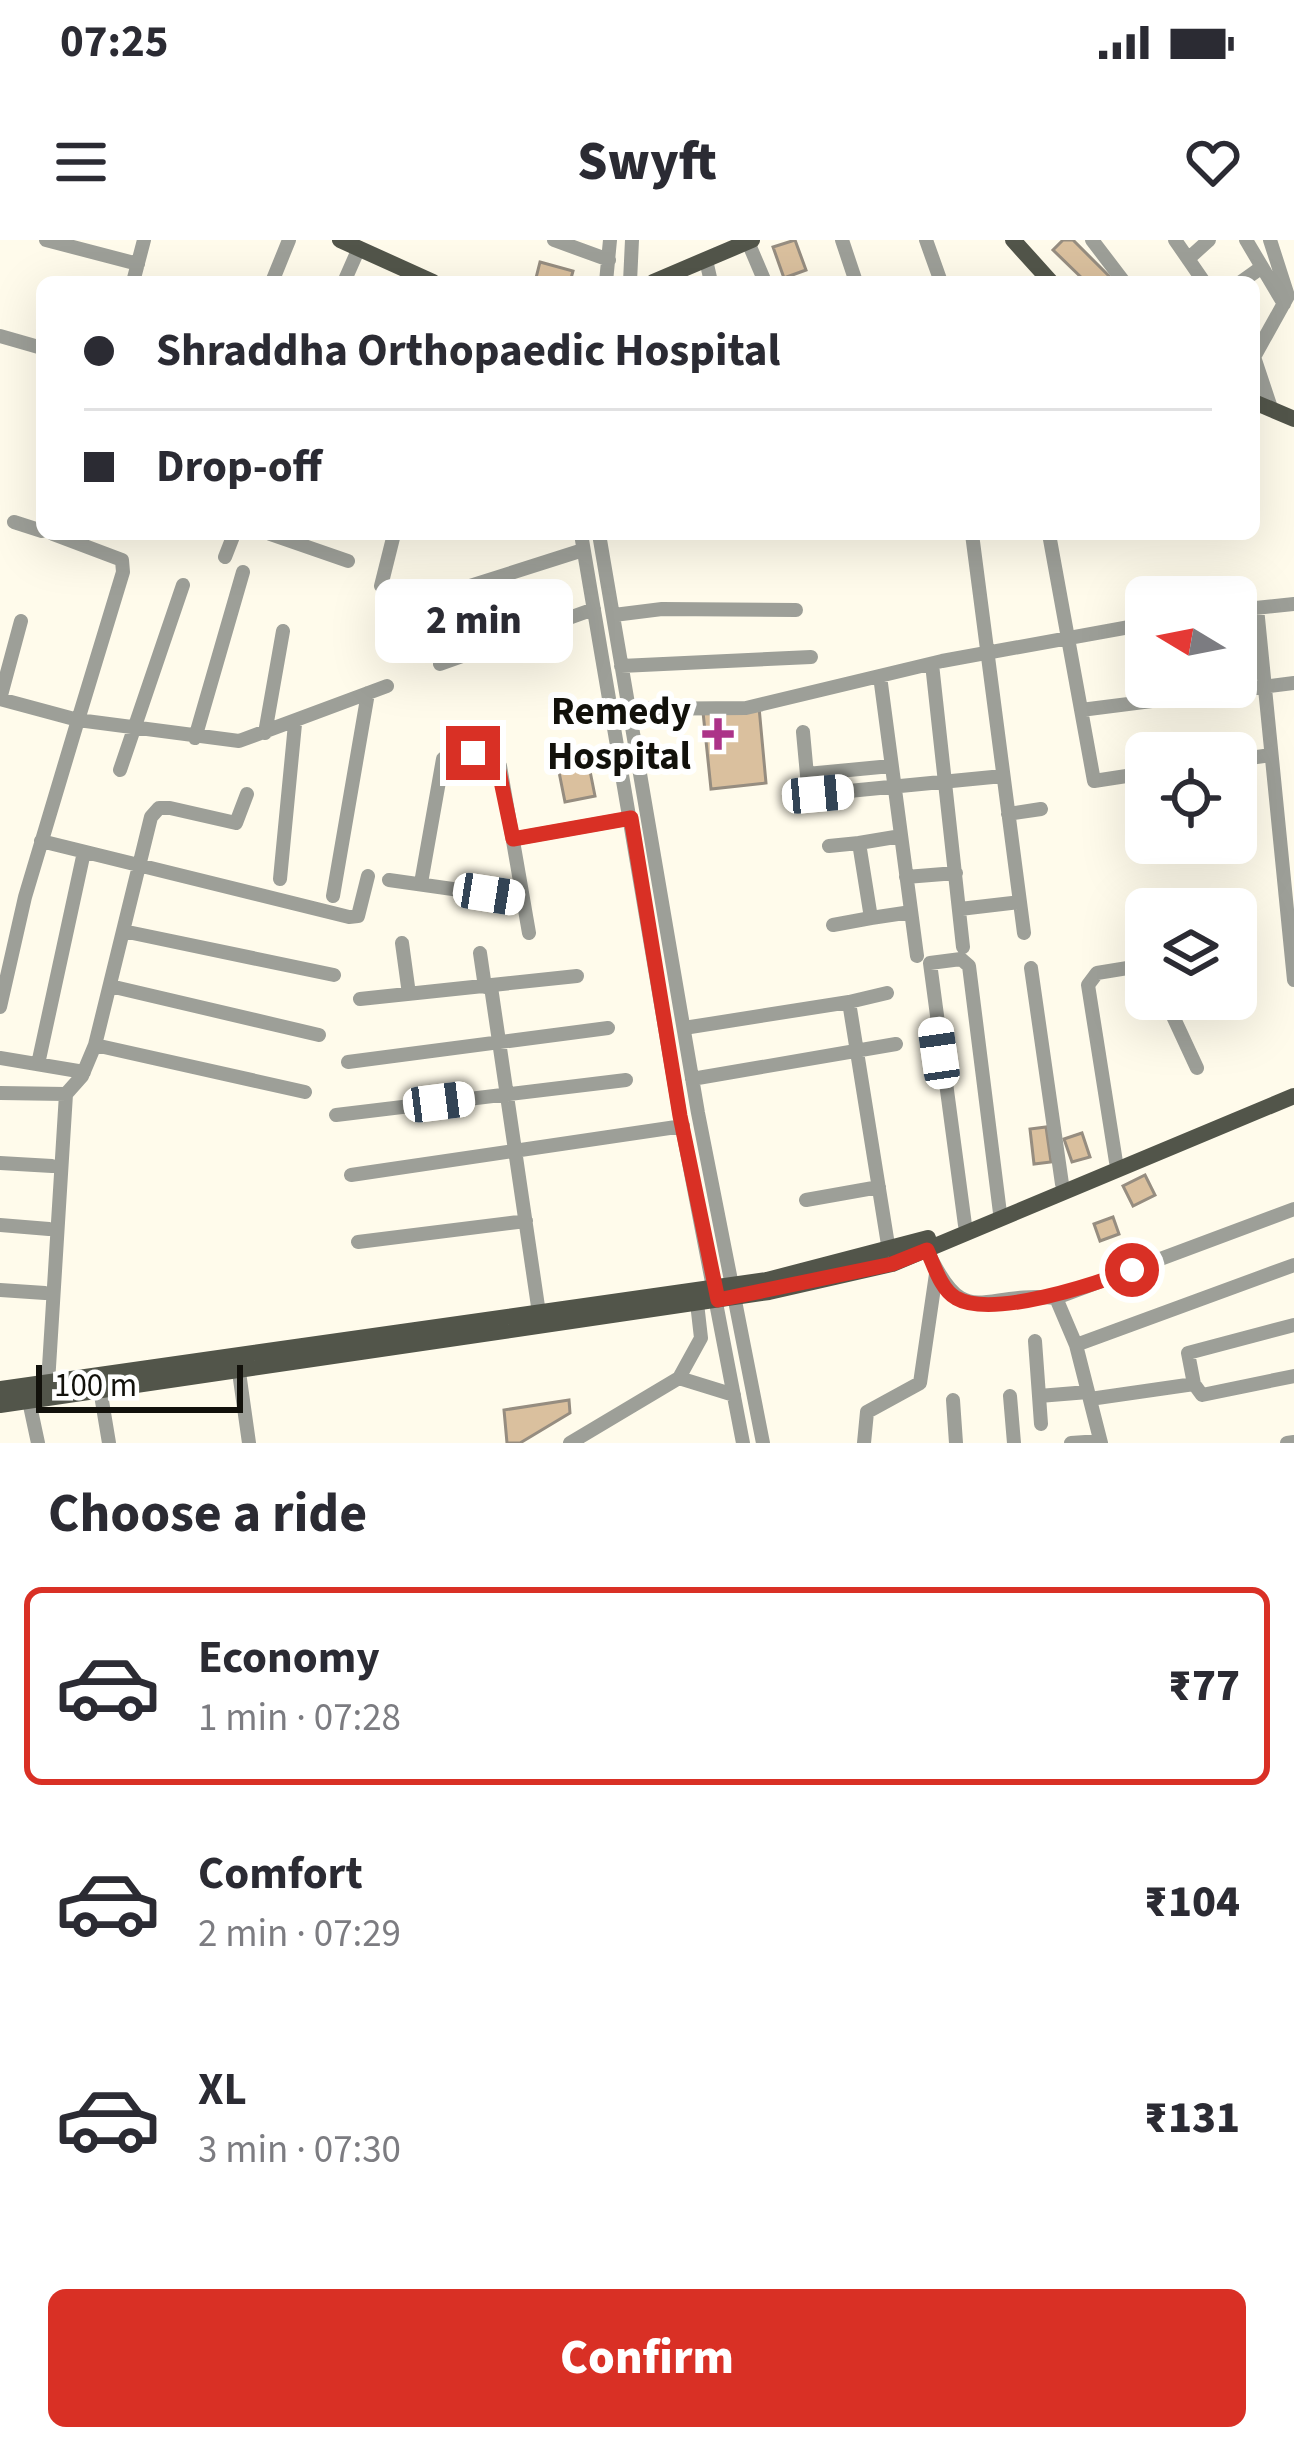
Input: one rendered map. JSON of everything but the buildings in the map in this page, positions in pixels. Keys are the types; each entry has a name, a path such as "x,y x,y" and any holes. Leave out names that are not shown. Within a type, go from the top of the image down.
{"main road":[{"path":"340,240 407,276"},
{"path":"1012,240 1045,276"},
{"path":"667,276 750,241"},
{"path":"0,1390 237,1363 892,1264 964,1225 1294,1093"},
{"path":"540,1320 697,1303 725,1292 924,1245 1294,1093"},
{"path":"0,1405 237,1363"}],"street":[{"path":"46,240 138,264"},
{"path":"135,276 144,240"},
{"path":"275,276 290,240"},
{"path":"554,240 609,260"},
{"path":"608,276 610,240"},
{"path":"630,276 632,240"},
{"path":"842,240 854,276"},
{"path":"926,240 938,276"},
{"path":"1092,240 1119,276"},
{"path":"1175,240 1200,276"},
{"path":"1188,259 1209,240"},
{"path":"1246,240 1284,311"},
{"path":"1260,348 1284,311 1288,296 1270,240"},
{"path":"750,241 763,276"},
{"path":"346,276 358,248"},
{"path":"706,260 710,276"},
{"path":"1249,276 1262,267"},
{"path":"0,336 36,346"},
{"path":"1260,369 1279,409"},
{"path":"14,522 36,529"},
{"path":"0,1007 41,841 123,572 122,560 110,551 77,540"},
{"path":"225,557 232,540"},
{"path":"285,540 348,561"},
{"path":"310,550 314,540"},
{"path":"381,586 392,540"},
{"path":"600,540 684,1028 743,1443"},
{"path":"973,540 1024,933"},
{"path":"1050,540 1064,639 1094,781 1125,776"},
{"path":"429,599 582,542 682,1126 763,1443"},
{"path":"195,738 243,572"},
{"path":"121,770 183,585"},
{"path":"1294,604 1257,608 1294,980"},
{"path":"440,664 594,608"},
{"path":"614,615 662,609 796,610"},
{"path":"21,621 0,699 78,720 239,741 387,686"},
{"path":"613,711 746,708 932,664 1125,628"},
{"path":"265,733 283,631"},
{"path":"621,666 811,657"},
{"path":"932,664 963,947"},
{"path":"880,676 917,956"},
{"path":"1081,710 1294,683"},
{"path":"333,896 368,693"},
{"path":"280,879 295,724"},
{"path":"803,732 808,786 818,794 1003,776"},
{"path":"421,884 439,771 449,754 496,757 529,933"},
{"path":"1257,757 1271,755"},
{"path":"807,775 891,766"},
{"path":"1274,785 1294,783"},
{"path":"48,1383 66,1094 84,1072 95,1045 151,817 159,808 236,823 247,794"},
{"path":"1008,814 1041,808"},
{"path":"513,839 631,818"},
{"path":"829,846 901,836"},
{"path":"41,841 349,917 358,916 368,876"},
{"path":"859,843 871,918"},
{"path":"38,1064 84,853"},
{"path":"907,877 956,873"},
{"path":"389,880 523,899"},
{"path":"960,909 1019,902"},
{"path":"832,926 911,912"},
{"path":"123,931 334,975"},
{"path":"402,943 409,994"},
{"path":"480,953 500,1043 540,1320"},
{"path":"964,1225 928,973 931,963 961,959 969,966 1000,1214"},
{"path":"1031,968 1062,1184"},
{"path":"1116,1162 1088,985 1097,974 1125,969"},
{"path":"361,999 578,976"},
{"path":"110,986 319,1035"},
{"path":"684,1028 887,993"},
{"path":"849,1002 889,1251"},
{"path":"1175,1020 1197,1068"},
{"path":"348,1062 608,1028"},
{"path":"692,1079 896,1044"},
{"path":"95,1045 305,1093"},
{"path":"0,1058 84,1072"},
{"path":"336,1115 626,1080"},
{"path":"0,1093 66,1094"},
{"path":"351,1175 682,1126"},
{"path":"0,1163 52,1166"},
{"path":"806,1200 879,1187"},
{"path":"924,1245 947,1292 960,1301 1056,1298 1294,1209"},
{"path":"358,1242 526,1221"},
{"path":"0,1225 49,1229"},
{"path":"1076,1345 1294,1265"},
{"path":"864,1443 867,1412 920,1382 936,1270"},
{"path":"0,1290 45,1293"},
{"path":"1056,1298 1076,1345 1101,1442 1071,1443"},
{"path":"570,1443 679,1378 701,1338 697,1303"},
{"path":"1294,1325 1190,1349 1194,1384 1202,1395 1294,1376"},
{"path":"1035,1341 1041,1424"},
{"path":"237,1363 250,1443"},
{"path":"679,1378 734,1395"},
{"path":"1040,1396 1194,1384"},
{"path":"100,1389 109,1443"},
{"path":"1010,1396 1014,1443"},
{"path":"29,1400 38,1443"},
{"path":"953,1400 956,1443"}],"place":[{"name":"Remedy Hospital","path":"718,734"}],"route":[{"path":"473,753 496,757 513,839 631,818 680,1116 718,1300 892,1264 927,1250 947,1292 960,1301 976,1303 1056,1298 1132,1270"}]}
